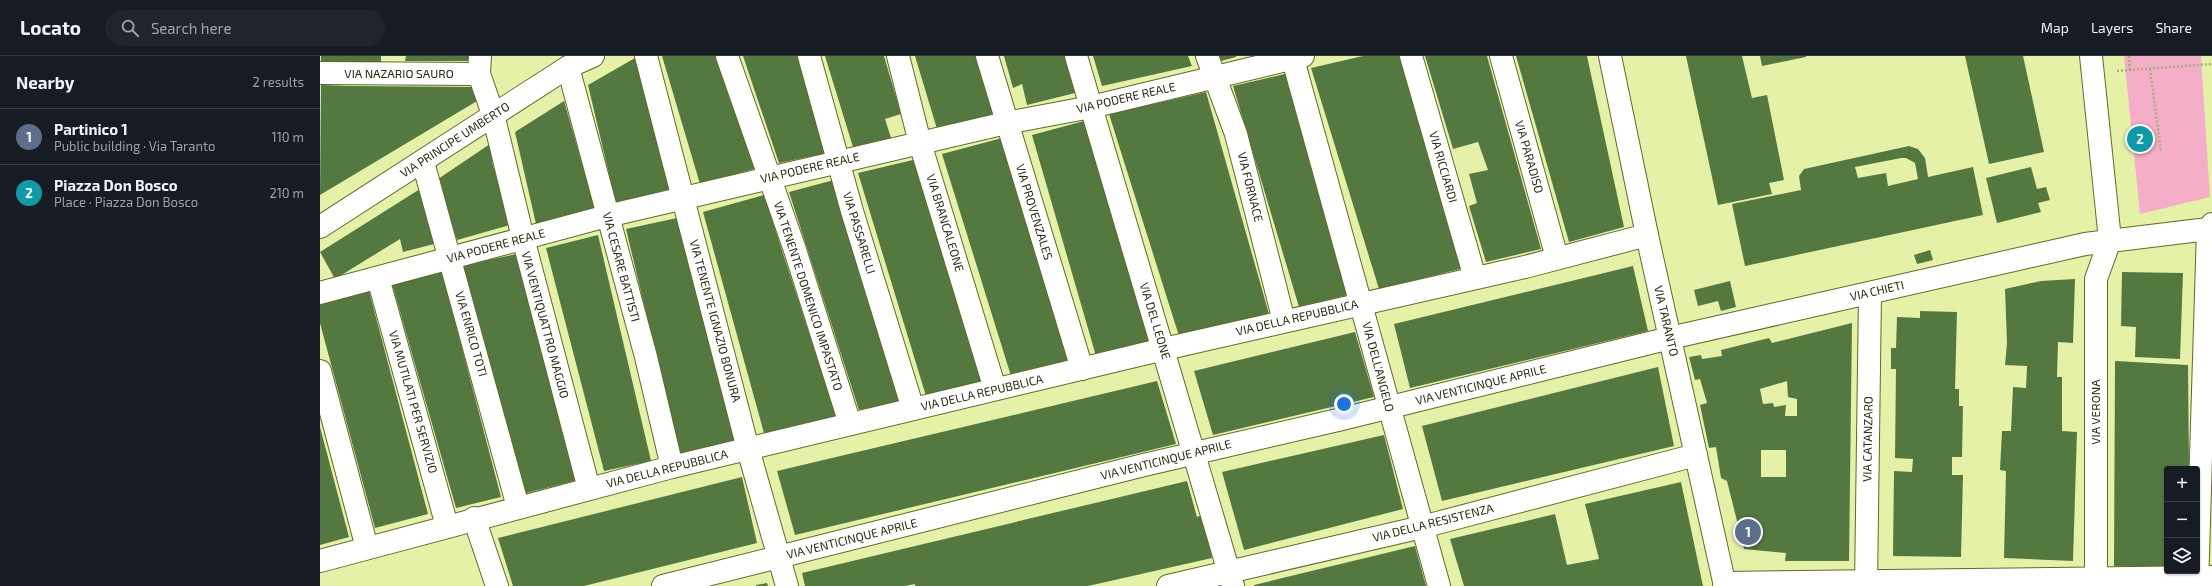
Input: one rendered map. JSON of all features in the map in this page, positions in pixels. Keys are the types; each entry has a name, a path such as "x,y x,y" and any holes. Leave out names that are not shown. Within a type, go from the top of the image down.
{"street":[{"name":"VIA PRINCIPE UMBERTO","path":"320,227 423,162 493,114 568,67 592,56"},
{"name":"VIA TENENTE IGNAZIO BONURA","path":"646,56 748,449 780,557 787,586"},
{"name":"VIA TENENTE DOMENICO IMPASTATO","path":"727,56 795,250 850,424"},
{"name":"VIA PASSARELLI","path":"809,56 838,162 913,409"},
{"name":"VIA BRANCALEONE","path":"898,56 920,143 995,389"},
{"name":"VIA PROVENZALES","path":"987,56 1006,123 1082,369"},
{"name":"VIA DEL LEONE","path":"1076,56 1231,578"},
{"name":"VIA FORNACE","path":"1207,56 1236,134 1284,322"},
{"name":"VIA RICCIARDI","path":"1411,56 1475,278"},
{"name":"VIA PARADISO","path":"1501,56 1557,258"},
{"name":"VIA TARANTO","path":"1610,56 1647,235 1725,584"},
{"name":"VIA PODERE REALE","path":"320,293 607,216 1006,123 1091,107 1215,78 1296,57"},
{"name":"VIA DELL'ANGELO","path":"1296,57 1361,304 1439,586"},
{"name":"VIA NAZARIO SAURO","path":"320,73 390,65 480,65"},
{"name":"VIA VENTIQUATTRO MAGGIO","path":"480,65 523,238 589,489"},
{"path":"2092,65 2110,240"},
{"name":"VIA CESARE BATTISTI","path":"568,67 646,357 672,467"},
{"name":"VIA ENRICO TOTI","path":"423,162 518,507"},
{"path":"1725,584 2202,580 2210,228"},
{"name":"VIA CHIETI","path":"1670,338 2085,244 2210,228"},
{"name":"VIA DELLA REPUBBLICA","path":"320,561 474,518 672,467 1164,349 1475,278 1647,235"},
{"name":"VIA VERONA","path":"2096,582 2096,279 2110,240"},
{"name":"VIA MUTILATI PER SERVIZIO","path":"378,278 447,526"},
{"name":"VIA CATANZARO","path":"1866,583 1870,293"},
{"name":"VIA VENTICINQUE APRILE","path":"663,586 1194,453 1670,338"},
{"path":"320,371 368,548"},
{"name":"VIA DELLA RESISTENZA","path":"1168,586 1231,578 1696,455"},
{"path":"474,518 496,586"}],"path":[{"path":"2129,56 2130,70"},
{"path":"2092,65 2130,70 2212,64"},
{"path":"2150,69 2161,151"}],"shaded area":[{"path":"2124,56 2201,56 2210,197 2140,214"}],"building":[{"path":"321,56 381,56 381,66 321,64"},
{"path":"406,56 470,56 470,61 405,61"},
{"path":"662,56 718,56 754,169 700,184"},
{"path":"743,56 799,56 827,153 779,163"},
{"path":"825,56 884,56 901,114 885,119 891,138 853,147"},
{"path":"915,56 976,56 995,114 937,129"},
{"path":"1004,56 1065,56 1075,93 1027,105 1022,84 1013,88"},
{"path":"1093,56 1188,56 1192,66 1102,86"},
{"path":"1219,56 1236,56 1236,57 1221,61"},
{"path":"1363,56 1400,56 1464,268 1379,289 1311,68"},
{"path":"1425,56 1487,56 1541,249 1486,262 1469,206 1477,203 1469,174 1488,170 1478,142 1453,149"},
{"path":"1516,56 1587,56 1624,227 1569,242"},
{"path":"1686,56 1742,56 1752,98 1767,95 1784,180 1769,183 1772,194 1718,205"},
{"path":"1760,56 1806,56 1806,57 1762,66"},
{"path":"1965,56 2023,56 2044,152 1989,164"},
{"path":"635,58 670,189 616,204 588,85"},
{"path":"1285,74 1351,294 1299,307 1233,86"},
{"path":"321,85 478,87 477,101 320,195"},
{"path":"1206,92 1269,314 1179,336 1109,114"},
{"path":"564,101 595,209 536,224 515,132"},
{"path":"1084,121 1151,341 1096,356 1032,135"},
{"path":"1002,138 1068,360 1011,376 942,154"},
{"path":"493,142 498,158 492,162 510,225 457,240 438,179"},
{"path":"1909,146 1918,149 1925,158 1928,177 1973,167 1983,215 1745,266 1732,204 1801,190 1799,176 1804,169","holes":["1906,158 1915,163 1918,179 1888,186 1886,173 1858,178 1855,167"]},
{"path":"917,159 984,381 926,396 858,173"},
{"path":"2031,167 2037,189 2046,187 2050,200 2038,203 2041,212 1997,223 1986,178"},
{"path":"834,180 901,401 859,410 789,192"},
{"path":"420,189 434,244 403,252 400,239 335,279 320,252"},
{"path":"764,195 836,416 764,433 703,212"},
{"path":"677,218 735,440 680,455 626,229"},
{"path":"598,235 651,461 604,471 546,248"},
{"path":"1930,250 1933,260 1917,264 1914,255"},
{"path":"517,254 578,480 526,493 462,265"},
{"path":"1633,266 1648,331 1410,388 1394,324"},
{"path":"442,272 501,497 456,508 391,280"},
{"path":"2122,272 2183,273 2180,359 2135,357 2136,327 2121,326"},
{"path":"2075,279 2073,343 2058,342 2057,377 2062,377 2062,431 2077,432 2073,561 2004,558 2006,471 2000,470 2002,431 2011,431 2013,387 2026,388 2027,366 2005,365 2007,343 2005,289 2041,281"},
{"path":"1730,281 1736,307 1721,311 1718,301 1698,306 1694,290"},
{"path":"369,291 428,514 375,528 320,323 320,302"},
{"path":"1920,311 1957,312 1955,389 1959,389 1959,406 1963,406 1962,457 1952,457 1952,475 1963,475 1961,557 1893,556 1894,471 1912,472 1913,459 1895,458 1896,369 1891,369 1891,348 1896,348 1897,317 1920,318"},
{"path":"1852,323 1849,561 1785,561 1786,553 1744,549 1727,481 1721,478 1716,447 1709,448 1700,405 1707,403 1700,379 1695,380 1689,357 1701,355 1702,359 1722,356 1721,350 1769,338 1772,343","holes":["1787,381 1788,397 1797,399 1797,416 1785,416 1786,405 1774,407 1773,403 1763,404 1760,389","1761,450 1786,450 1786,477 1761,477"]},
{"path":"1355,332 1374,397 1213,435 1194,371"},
{"path":"2115,361 2188,365 2189,466 2164,466 2164,567 2114,566"},
{"path":"1658,367 1674,446 1442,501 1422,426"},
{"path":"1157,381 1176,444 795,535 777,471"},
{"path":"320,427 349,537 320,545"},
{"path":"1384,435 1403,509 1244,550 1222,472"},
{"path":"742,477 757,543 584,586 513,586 498,538"},
{"path":"1187,481 1197,517 1202,515 1212,558 1088,586 915,586 915,584 905,586 805,586 802,573"},
{"path":"1681,482 1703,586 1464,586 1450,539 1555,514 1567,565 1599,559 1585,504"},
{"path":"1415,546 1426,586 1254,586 1254,585"},
{"path":"767,583 768,586 756,586 756,585"}],"place":[{"name":"Piazza Don Bosco","path":"2140,139"},
{"name":"Partinico 1","path":"1748,532"}]}
